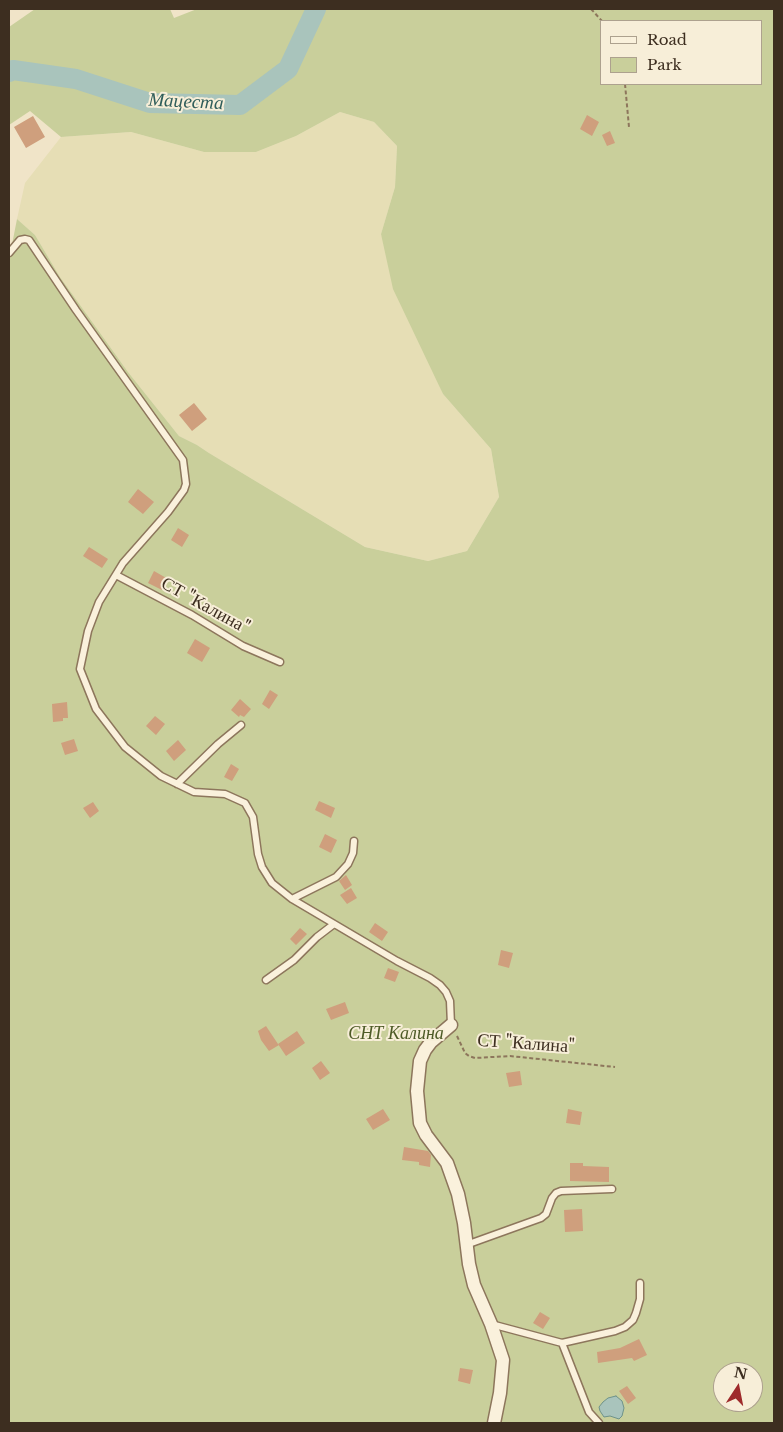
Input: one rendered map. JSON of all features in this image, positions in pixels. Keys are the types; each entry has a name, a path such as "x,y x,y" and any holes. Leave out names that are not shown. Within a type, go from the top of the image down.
{"street":[{"path":"451,1025 431,1042 420,1060 417,1091 420,1124 447,1163 458,1194 464,1223 468,1264 503,1360 500,1393 494,1423"}],"lane":[{"path":"9,253 20,240 29,240 76,310 183,460 186,484 184,490 168,512 123,563 99,602 88,631 80,669 96,709 125,747 161,776 194,792 225,794 245,803 253,817 258,854 262,867 272,883 292,899 440,985 450,1001 451,1025"},
{"name":"СТ \"Калина\"","path":"116,575 192,615 244,646 280,662"},
{"path":"176,784 241,725"},
{"path":"292,899 336,877 348,864 353,853 354,841"},
{"path":"266,980 294,960 334,924"},
{"path":"466,1245 541,1218 546,1214 552,1198 561,1191 612,1189"},
{"path":"491,1324 562,1343 615,1331 625,1327 633,1320 640,1299 640,1283"},
{"path":"562,1343 589,1412 599,1423"}],"path":[{"path":"591,9 601,20"},
{"path":"625,85 628,127"},
{"name":"СТ \"Калина\"","path":"451,1025 465,1053 475,1058 510,1056 615,1067"}],"shaded area":[{"path":"340,112 374,122 397,146 395,187 381,234 443,394 491,449 499,497 467,551 428,561 365,547 179,436 128,372 60,277 35,235 17,219 25,183 61,137 131,132 204,152 256,152 296,136"}],"green space":[{"name":"СНТ Калина","path":"35,9 170,9 174,18 197,9 774,9 774,1423 9,1423 9,260 17,219 35,235 60,277 128,372 179,436 365,547 428,561 467,551 499,497 491,449 443,394 393,289 381,234 395,187 397,146 374,122 340,112 296,136 256,152 204,152 131,132 61,137 30,111 9,125 9,27"}],"water":[{"path":"616,1396 622,1401 624,1408 622,1416 619,1419 610,1416 604,1417 599,1407 608,1398"}],"building":[{"path":"587,115 599,122 592,136 580,129"},
{"path":"33,116 45,137 26,148 14,127"},
{"path":"610,131 615,143 607,146 602,135"},
{"path":"194,403 207,419 192,431 179,415"},
{"path":"138,489 154,502 143,514 128,502"},
{"path":"178,528 189,535 182,547 171,540"},
{"path":"89,547 108,559 102,568 83,556"},
{"path":"154,571 168,579 162,590 148,583"},
{"path":"195,639 210,648 202,662 187,653"},
{"path":"270,690 278,695 269,709 262,704"},
{"path":"240,699 251,709 244,717 240,715 239,717 231,710"},
{"path":"67,702 68,718 63,718 63,721 53,722 52,704"},
{"path":"155,716 165,724 156,735 146,726"},
{"path":"74,739 78,751 65,755 61,743"},
{"path":"178,740 186,750 174,761 166,751"},
{"path":"231,764 239,769 232,781 224,777"},
{"path":"319,801 335,808 331,818 315,810"},
{"path":"93,802 99,811 90,818 83,808"},
{"path":"325,834 337,840 331,853 319,847"},
{"path":"346,875 352,885 345,890 339,881"},
{"path":"351,888 357,898 347,904 340,895"},
{"path":"375,923 388,932 382,941 369,932"},
{"path":"300,928 307,934 296,945 290,939"},
{"path":"501,950 513,953 509,968 498,965"},
{"path":"388,968 399,972 395,982 384,978"},
{"path":"345,1002 349,1013 331,1020 326,1009"},
{"path":"266,1026 278,1044 297,1031 305,1043 286,1056 279,1045 269,1051 261,1040 258,1031"},
{"path":"321,1061 330,1073 320,1080 312,1068"},
{"path":"520,1071 522,1085 509,1087 506,1073"},
{"path":"383,1109 390,1120 373,1130 366,1119"},
{"path":"568,1109 582,1112 580,1125 566,1123"},
{"path":"404,1147 428,1151 431,1155 430,1167 419,1165 419,1162 402,1160"},
{"path":"570,1163 583,1163 583,1166 609,1167 609,1182 570,1181"},
{"path":"582,1209 583,1231 565,1232 564,1210"},
{"path":"540,1312 550,1318 543,1329 533,1323"},
{"path":"639,1339 647,1355 634,1361 632,1358 598,1363 597,1352 620,1348"},
{"path":"460,1368 473,1370 470,1384 458,1381"},
{"path":"627,1386 636,1398 628,1404 619,1391"}],"waterway":[{"name":"Мацеста","path":"9,72 13,70 76,79 150,103 240,105 288,69 316,9"}]}
